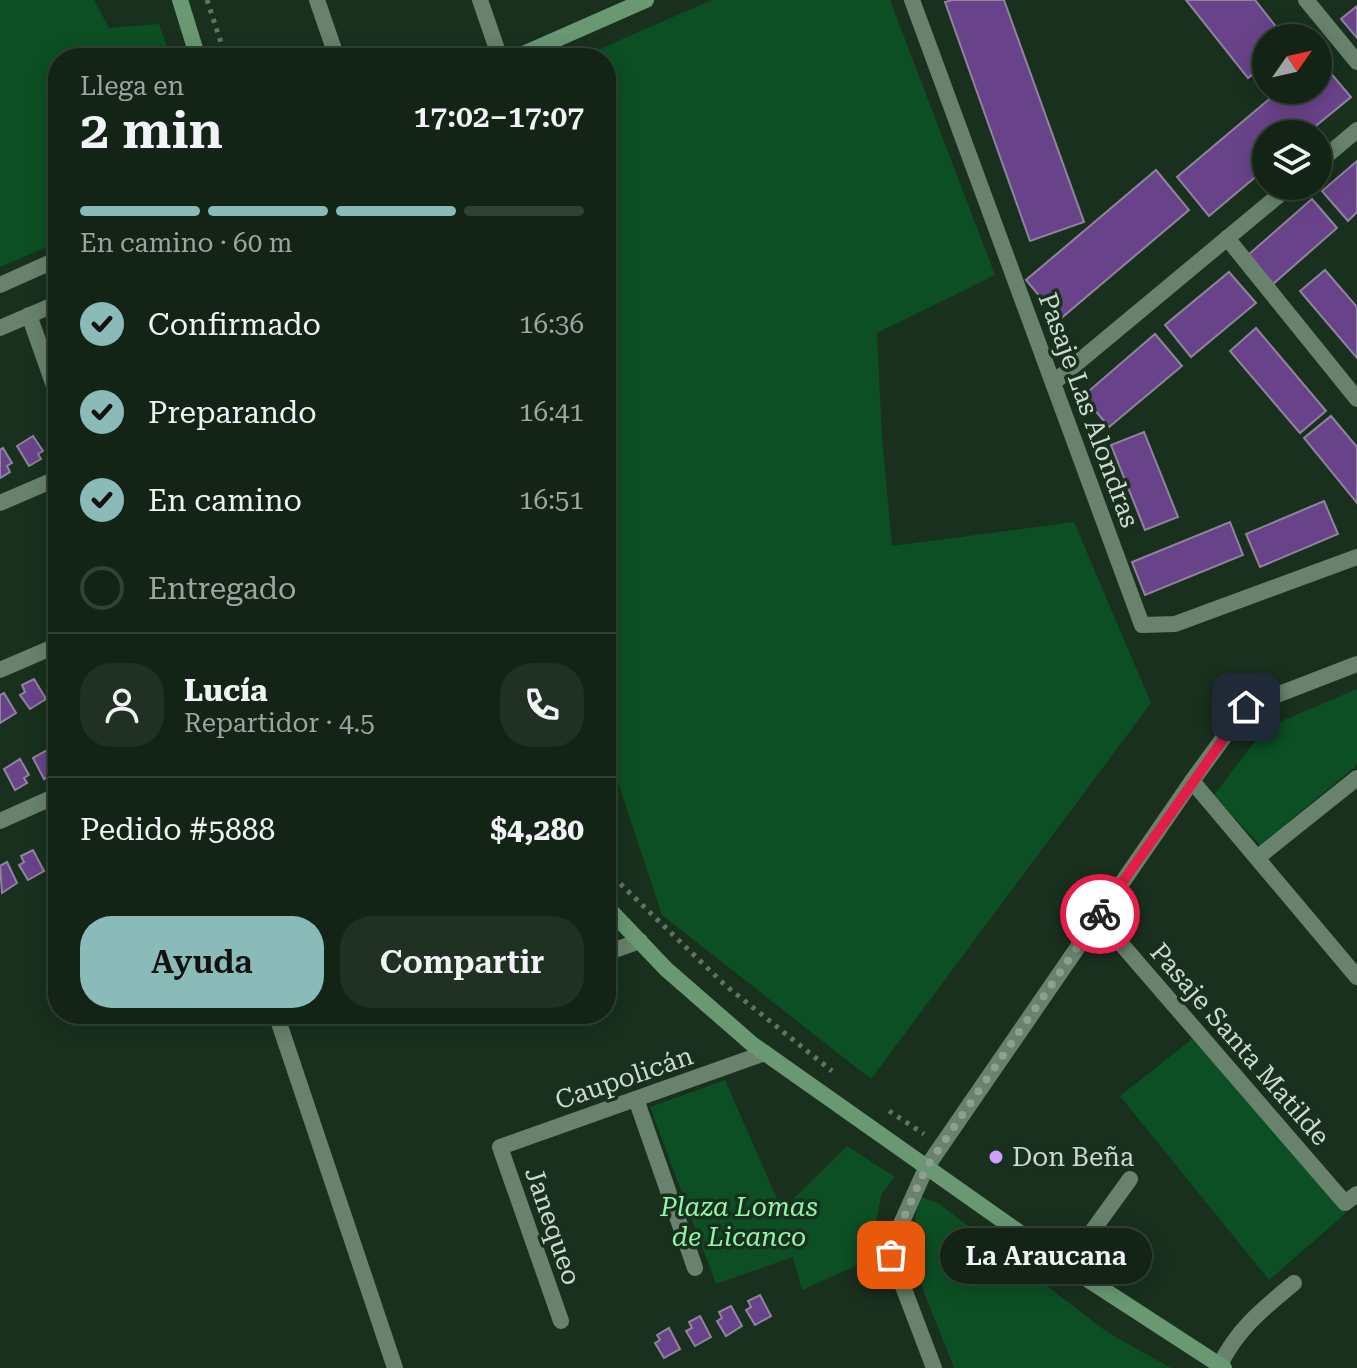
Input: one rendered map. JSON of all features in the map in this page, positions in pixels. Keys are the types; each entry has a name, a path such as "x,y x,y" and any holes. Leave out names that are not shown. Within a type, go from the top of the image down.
{"main road":[{"path":"180,0 195,48"},
{"path":"536,48 637,2"},
{"path":"616,916 666,969 765,1053 1067,1266 1222,1366"}],"street":[{"path":"317,0 334,48"},
{"path":"480,0 497,48"},
{"name":"Pasaje Las Alondras","path":"912,0 1142,625 1175,624 1357,557"},
{"path":"1306,0 1357,62"},
{"path":"1332,151 1357,130"},
{"path":"1053,383 1273,200"},
{"path":"1227,238 1357,399"},
{"path":"0,285 48,263"},
{"path":"0,328 48,307"},
{"path":"29,315 48,369"},
{"path":"0,503 48,482"},
{"path":"0,670 48,649"},
{"path":"934,1368 891,1255 892,1244 926,1168 1246,707 1357,664"},
{"path":"1257,858 1357,778"},
{"path":"1192,781 1357,977"},
{"path":"0,821 48,799"},
{"name":"Pasaje Santa Matilde","path":"1098,917 1351,1198"},
{"path":"616,949 640,941"},
{"path":"279,1024 395,1368"},
{"name":"Caupolicán","path":"500,1147 765,1053"},
{"path":"636,1099 695,1268"},
{"name":"Janequeo","path":"500,1147 561,1321"},
{"path":"1067,1266 1130,1179"},
{"path":"1222,1366 1243,1327 1294,1283"}],"path":[{"path":"207,0 223,48"},
{"path":"616,880 725,985 837,1074"},
{"path":"889,1111 942,1145"}],"green space":[{"path":"0,0 94,0 109,28 159,24 167,48 48,48 48,246 0,267"},
{"path":"712,0 890,0 995,275 877,333 892,546 1074,522 1151,703 871,1079 662,915 616,776 616,48 602,48"},
{"path":"1357,689 1357,765 1260,845 1214,795 1265,728"},
{"path":"1196,1036 1346,1213 1269,1280 1120,1096"},
{"name":"Plaza Lomas de Licanco","path":"725,1080 782,1210 847,1146 895,1177 881,1195 869,1260 802,1290 793,1257 716,1284 650,1107"},
{"path":"919,1196 938,1203 1107,1332 1171,1368 954,1368 910,1251"}],"building":[{"path":"1004,0 1084,222 1030,241 945,2"},
{"path":"1186,0 1255,0 1274,24 1252,24 1252,75 1248,78"},
{"path":"1357,6 1357,38 1341,19"},
{"path":"1332,75 1351,97 1323,120 1252,120 1252,180 1209,216 1177,177 1263,104 1332,104"},
{"path":"1357,161 1357,212 1348,221 1330,200 1332,182"},
{"path":"1156,170 1189,210 1059,320 1026,280"},
{"path":"1311,200 1337,228 1273,284 1248,255"},
{"path":"1325,270 1357,307 1357,358 1300,291"},
{"path":"1229,272 1256,303 1191,357 1165,325"},
{"path":"1256,328 1326,411 1300,433 1230,351"},
{"path":"1155,334 1182,366 1109,427 1083,396"},
{"path":"1331,416 1357,447 1357,503 1304,438"},
{"path":"1144,432 1178,517 1145,530 1111,445"},
{"path":"33,436 43,451 38,454 41,459 29,466 17,446"},
{"path":"3,448 12,463 7,466 10,472 0,478 0,450"},
{"path":"1324,501 1338,534 1260,567 1246,534"},
{"path":"1230,522 1243,555 1145,595 1132,562"},
{"path":"34,679 46,699 30,709 20,695 25,692 22,685"},
{"path":"4,693 16,713 0,723 0,695"},
{"path":"48,750 48,777 44,779 33,758"},
{"path":"20,759 29,775 24,778 27,783 15,790 4,769"},
{"path":"33,850 44,871 28,880 19,865 24,862 21,856"},
{"path":"7,862 17,883 2,893 0,866"},
{"path":"760,1295 771,1316 755,1325 746,1310 751,1307 748,1301"},
{"path":"731,1306 742,1326 726,1336 717,1321 722,1318 719,1312"},
{"path":"700,1316 711,1337 695,1346 686,1331 692,1328 689,1322"},
{"path":"669,1328 680,1349 664,1358 655,1343 660,1340 657,1335"}],"way so far":[{"path":"891,1255 892,1244 926,1168 1100,914"}],"place":[{"name":"Don Beña","path":"996,1157"},
{"name":"La Araucana","path":"891,1255"}],"route":[{"path":"1100,914 1246,707"}]}
